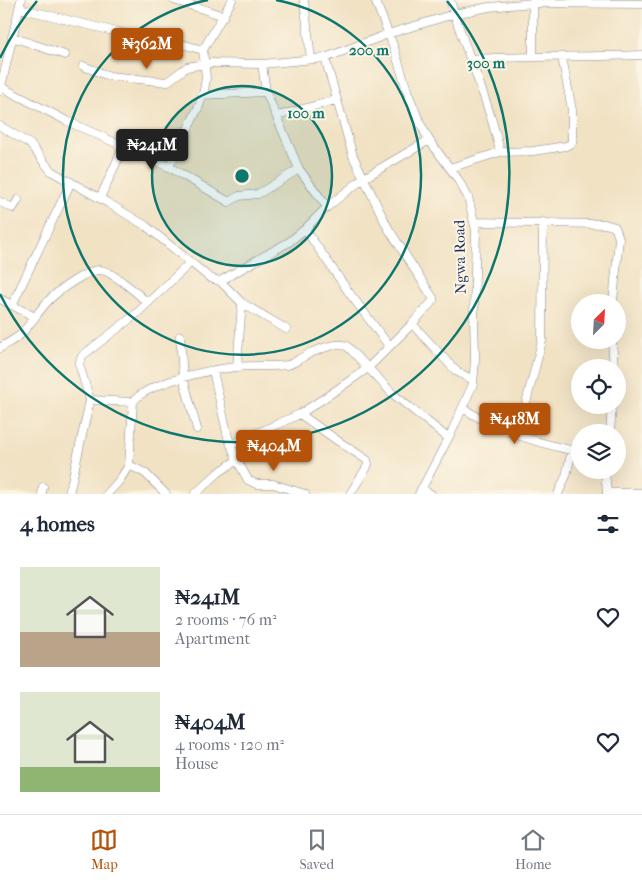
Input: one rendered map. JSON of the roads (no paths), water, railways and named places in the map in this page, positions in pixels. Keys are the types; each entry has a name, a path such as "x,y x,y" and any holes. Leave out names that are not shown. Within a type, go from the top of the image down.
{"street":[{"path":"174,0 224,16"},
{"path":"169,166 196,113 202,95 206,78 203,50 232,0"},
{"path":"304,0 311,59"},
{"name":"Ngwa Road","path":"375,0 394,45 408,93 429,140 450,168 468,197 475,222 475,359 471,391 420,491"},
{"path":"450,0 487,105 500,152"},
{"path":"533,2 533,56"},
{"path":"83,66 109,76 158,82 171,80 187,67 220,63 262,64 325,58 388,34 454,14 496,6 533,2 642,4"},
{"path":"203,50 164,39 153,39 117,32 20,4 1,90 169,166 229,202 240,196 258,194 299,169"},
{"path":"12,37 65,55"},
{"path":"470,59 533,56 642,55"},
{"path":"450,168 500,152 533,152 566,146 572,143 572,110 562,57"},
{"path":"231,445 300,414 368,368 430,305 432,298 388,228 353,156 325,58"},
{"path":"262,64 266,92 299,169 327,206"},
{"path":"202,95 266,92"},
{"path":"277,116 336,100"},
{"path":"0,126 30,144 51,171 146,226 210,278 220,281 242,303 286,328"},
{"path":"220,281 289,242 305,229 327,206 364,178 429,140"},
{"path":"100,198 124,146"},
{"path":"12,305 71,182"},
{"path":"0,202 13,208 18,200"},
{"path":"475,222 604,224 615,227 619,238 613,294"},
{"path":"518,434 542,341 543,222"},
{"path":"305,229 348,292 389,346"},
{"path":"69,494 90,400 79,360 135,315 191,262"},
{"path":"0,348 19,336 51,298 93,270 106,272 128,286 147,302"},
{"path":"0,300 35,317"},
{"path":"236,367 242,303"},
{"path":"411,325 456,371 473,380"},
{"path":"180,336 183,377 197,429"},
{"path":"107,494 129,466 133,402 148,389 183,377 213,370 289,365 314,352 339,344 348,347 393,394 448,438"},
{"path":"213,370 228,438 236,460 248,480 252,483 273,484 282,490 305,494"},
{"path":"90,400 133,402"},
{"path":"463,408 491,425 571,450"},
{"path":"300,414 366,460 367,467 350,494"},
{"path":"196,494 236,460"},
{"path":"558,494 571,464"},
{"path":"129,466 147,475 166,494"},
{"path":"606,479 607,494 642,493"},
{"path":"420,491 431,494"}]}
